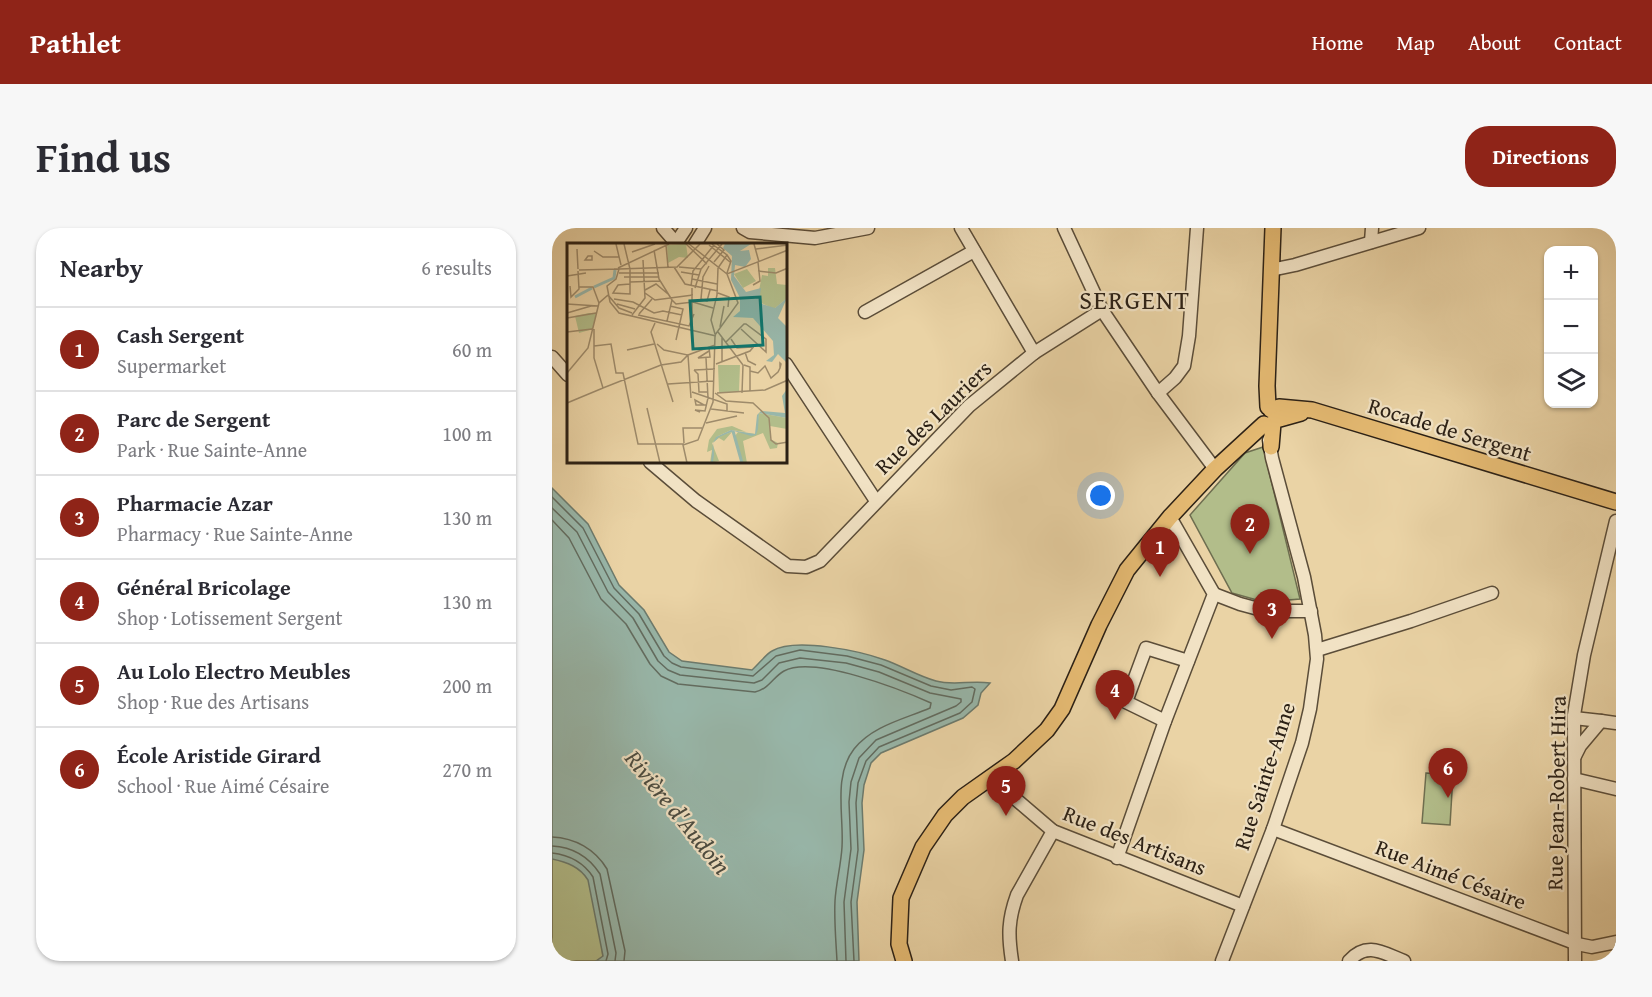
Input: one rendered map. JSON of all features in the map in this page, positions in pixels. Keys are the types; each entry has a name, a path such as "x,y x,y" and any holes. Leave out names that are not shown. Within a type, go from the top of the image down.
{"main road":[{"path":"1270,447 1267,386 1273,228"},
{"name":"Rocade de Sergent","path":"1268,416 1312,410 1616,502"},
{"path":"904,961 899,944 901,898 923,847 945,815 963,797 991,778 1040,738 1062,710 1099,625 1127,570 1170,517 1268,416"}],"street":[{"path":"663,228 676,243"},
{"path":"678,243 686,228"},
{"path":"696,243 705,228"},
{"path":"743,228 750,232 814,238 868,228"},
{"path":"961,228 1034,353"},
{"path":"1064,228 1102,310 1158,393 1215,469"},
{"path":"1158,393 1175,378 1184,366 1189,336 1197,228"},
{"path":"1371,242 1372,228"},
{"path":"1271,270 1419,228"},
{"path":"865,312 974,251"},
{"name":"Rue des Lauriers","path":"652,464 696,501 788,566 806,567 820,561 969,406 1034,353 1102,310"},
{"path":"552,357 567,374"},
{"path":"788,367 876,501"},
{"name":"Rue Sainte-Anne","path":"1222,961 1273,829 1308,720 1315,685 1317,650 1311,611 1270,447"},
{"path":"1170,517 1214,594 1266,611 1311,611"},
{"name":"Rue Jean-Robert Hira","path":"1575,961 1574,718 1584,656 1616,521"},
{"path":"1317,650 1492,593"},
{"path":"1117,858 1214,594"},
{"path":"1166,721 1126,702 1146,648 1188,661"},
{"path":"1574,718 1616,723"},
{"path":"1574,758 1580,746 1601,721"},
{"name":"Rue des Artisans","path":"991,778 1053,831 1243,906"},
{"path":"1574,779 1616,789"},
{"name":"Rue Aimé Césaire","path":"1273,829 1576,944 1592,947 1616,942"},
{"path":"1012,961 1008,933 1013,905 1053,831"},
{"path":"1349,961 1357,952 1373,949 1404,961"}],"green space":[{"path":"1263,447 1300,599 1264,602 1232,593 1190,515 1245,453"},
{"path":"1426,773 1453,775 1450,825 1422,823"},
{"path":"552,851 587,864 600,901 603,961 552,961"}],"water":[{"name":"Rivière d'Audoin","path":"552,488 588,524 619,585 644,610 669,652 682,661 752,670 772,651 782,647 811,645 874,656 936,681 990,683 981,693 978,705 963,718 881,753 871,763 864,785 862,803 864,850 857,902 859,961 596,961 603,956 588,880 573,866 552,859"}],"place":[{"name":"Parc de Sergent","path":"1250,554"},
{"name":"Cash Sergent","path":"1160,577"},
{"name":"Pharmacie Azar","path":"1272,639"},
{"name":"Général Bricolage","path":"1115,720"},
{"name":"École Aristide Girard","path":"1448,798"},
{"name":"Au Lolo Electro Meubles","path":"1006,816"}],"district":[{"name":"SERGENT","path":"1135,299"}]}
